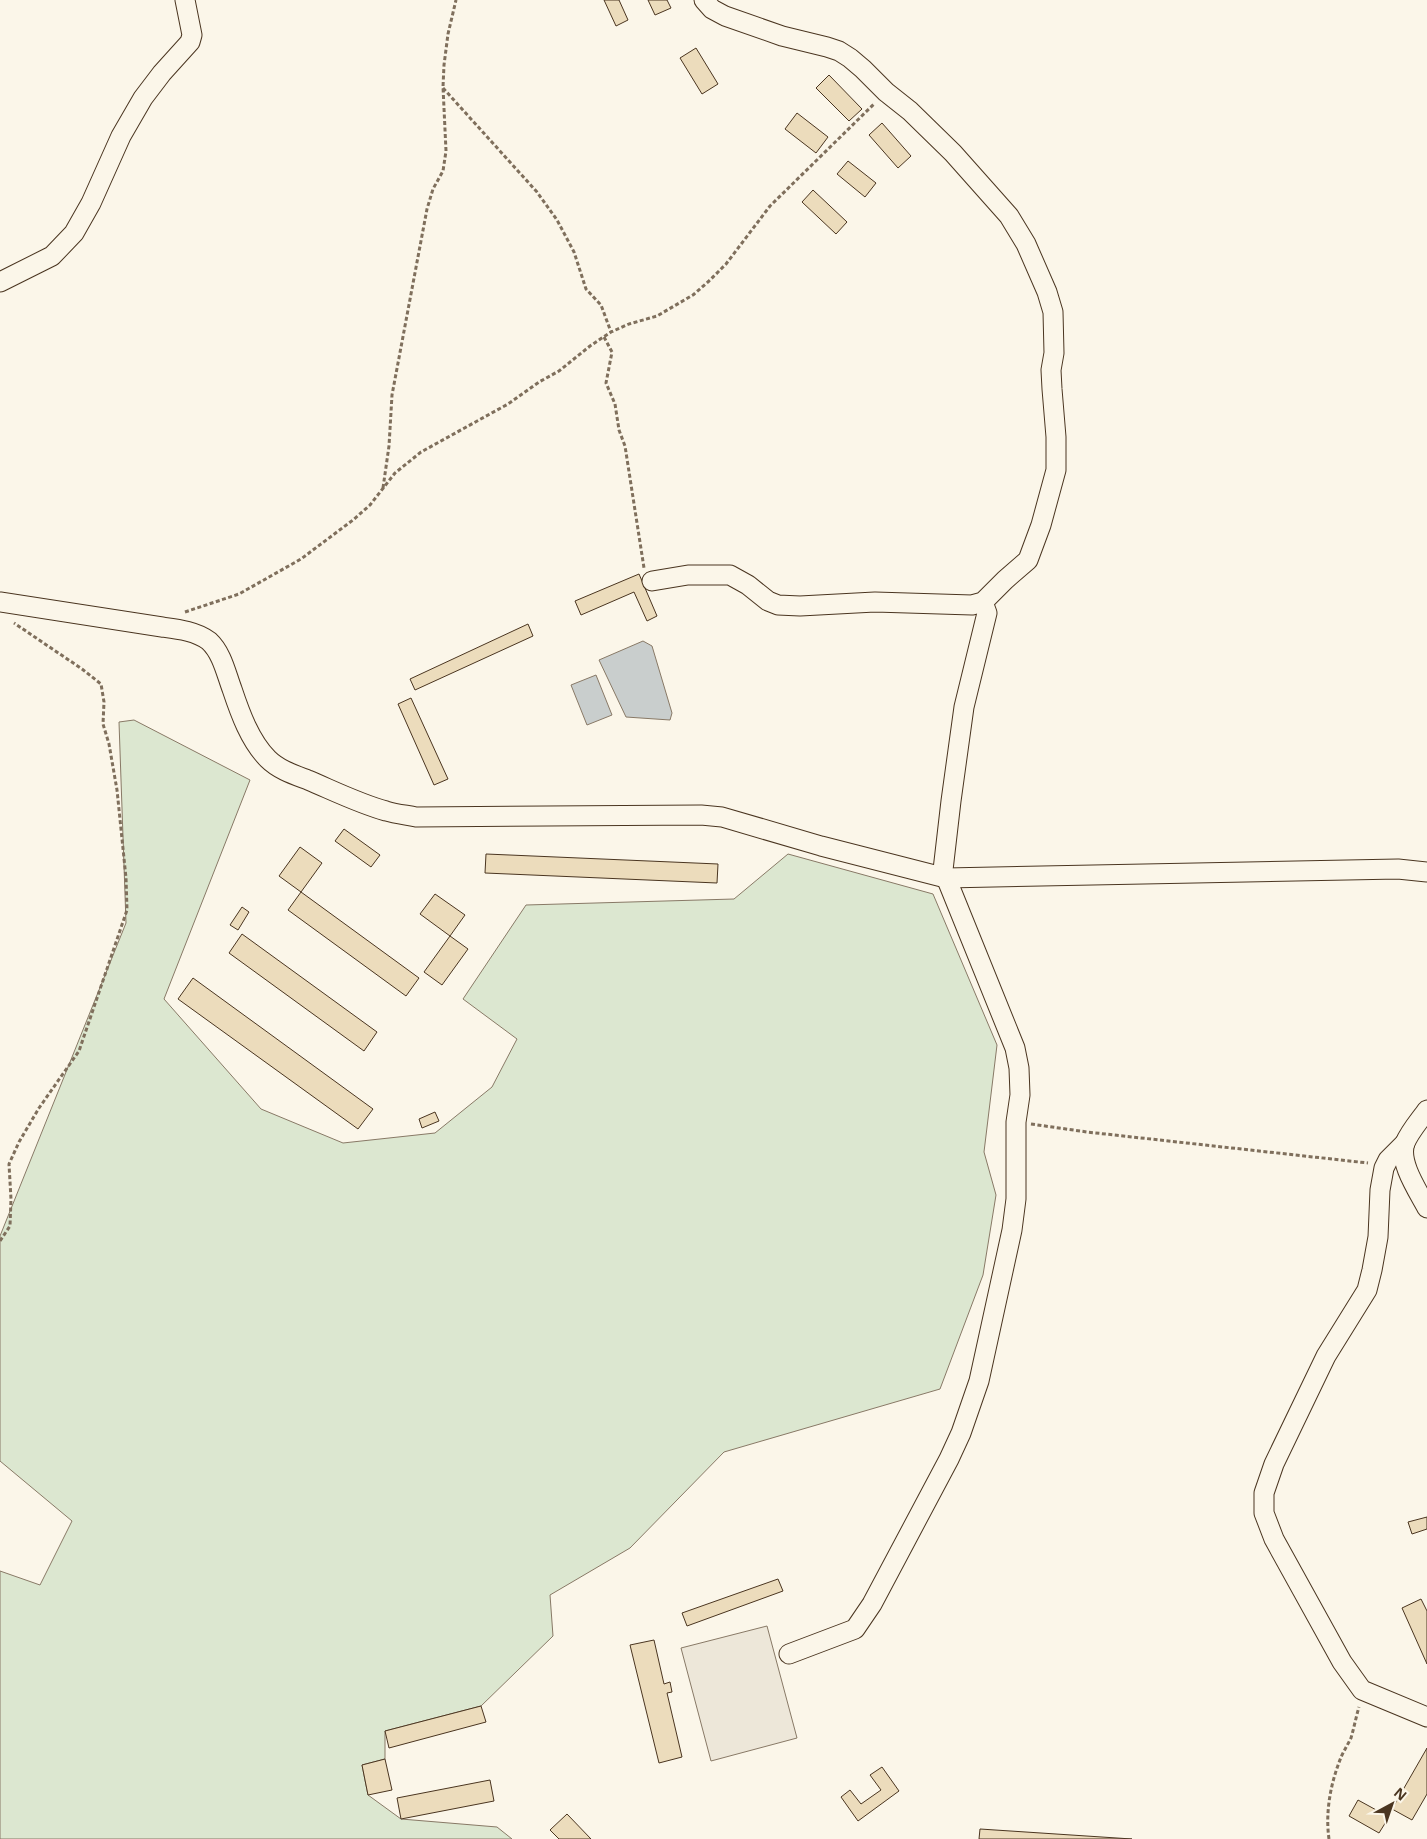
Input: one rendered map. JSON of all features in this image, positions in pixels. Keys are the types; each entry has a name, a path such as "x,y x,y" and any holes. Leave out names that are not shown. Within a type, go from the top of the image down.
{"street":[{"path":"0,282 52,256 74,233 91,203 121,136 143,98 172,61 190,42 192,35 185,0"},
{"path":"652,581 688,575 730,575 768,601 784,606 875,602 972,606 983,602 1028,560 1041,525 1056,470 1056,437 1051,370 1054,353 1053,312 1047,292 1023,239 1009,216 931,130 886,92 863,69 839,51 782,36 725,16 712,9 704,0"},
{"path":"789,1654 855,1629 872,1604 949,1459 961,1433 979,1381 1012,1230 1016,1200 1016,1122 1020,1095 1019,1068 1014,1048 943,870 963,716 987,613 983,602"},
{"path":"4,603 187,631 208,640 215,648 224,665 232,691 253,739 270,761 283,769 386,812 416,817 438,818 691,815 722,817 821,846 946,878 1398,869 1427,872"},
{"path":"1427,1110 1405,1143 1388,1160 1380,1190 1378,1237 1366,1290 1326,1356 1274,1464 1264,1493 1264,1514 1274,1539 1342,1662 1362,1690 1427,1717"},
{"path":"1405,1143 1403,1154 1405,1161 1427,1208"}],"path":[{"path":"383,488 389,446 392,395 401,340 427,209 443,171 446,151 443,87 448,34 456,2 462,0"},
{"path":"443,87 537,192 557,220 574,252 586,288 602,306 611,332"},
{"path":"176,615 239,594 302,559 354,520 370,505 395,474 421,452 508,404 539,382 559,371 611,332 666,312 693,295 726,264 770,206 886,92"},
{"path":"604,337 612,352 606,383 615,404 619,430 625,446 640,535 642,566 652,581"},
{"path":"0,1241 10,1226 9,1164 19,1142 39,1108 78,1052 127,910 126,878 117,790 109,744 103,724 104,702 101,684 11,620 4,603"},
{"path":"1016,1122 1366,1164 1388,1160"},
{"path":"1329,1839 1327,1827 1329,1801 1334,1777 1351,1737 1362,1690"}],"green space":[{"path":"134,720 250,780 164,999 261,1109 343,1143 435,1133 492,1087 517,1039 463,999 526,905 734,899 788,854 933,894 997,1045 984,1152 996,1195 983,1275 940,1389 724,1452 630,1548 550,1595 553,1636 481,1706 385,1731 385,1759 362,1765 368,1795 401,1819 497,1827 512,1839 0,1839 0,1571 40,1585 72,1521 0,1461 0,1236 126,923 119,722"}],"shaded area":[{"path":"643,641 652,646 672,713 670,720 626,717 599,660"},
{"path":"596,675 612,715 587,725 571,685"},
{"path":"767,1626 797,1738 711,1761 681,1648"}],"building":[{"path":"604,0 619,0 628,20 616,26"},
{"path":"648,0 667,0 671,8 655,15"},
{"path":"696,48 718,84 702,94 680,58"},
{"path":"829,75 862,109 849,121 816,88"},
{"path":"797,113 828,137 816,153 785,129"},
{"path":"882,123 911,156 898,168 869,135"},
{"path":"848,161 876,183 865,197 837,174"},
{"path":"813,190 847,222 836,234 802,202"},
{"path":"639,574 657,616 647,621 634,592 581,615 575,601"},
{"path":"528,624 533,636 415,690 410,679"},
{"path":"411,698 448,779 434,785 398,704"},
{"path":"344,829 380,855 371,867 335,841"},
{"path":"300,847 322,863 301,892 279,876"},
{"path":"486,854 718,864 717,883 485,873"},
{"path":"301,892 419,978 406,996 288,910"},
{"path":"435,894 465,915 450,936 420,914"},
{"path":"242,907 249,912 238,930 230,925"},
{"path":"242,934 377,1032 364,1051 229,953"},
{"path":"450,936 468,949 442,985 424,972"},
{"path":"193,978 373,1109 358,1129 178,999"},
{"path":"435,1112 439,1121 422,1128 419,1119"},
{"path":"1427,1517 1427,1529 1412,1534 1408,1522"},
{"path":"778,1579 783,1591 687,1626 682,1613"},
{"path":"1421,1599 1427,1611 1427,1664 1402,1608"},
{"path":"654,1640 664,1684 670,1682 672,1692 667,1693 682,1757 659,1763 630,1645"},
{"path":"481,1706 486,1722 389,1748 385,1731"},
{"path":"1427,1748 1427,1794 1412,1820 1392,1809"},
{"path":"385,1759 392,1790 368,1795 362,1765"},
{"path":"882,1767 899,1791 858,1821 841,1797 850,1790 861,1804 881,1790 870,1775"},
{"path":"490,1780 494,1801 401,1819 397,1798"},
{"path":"1358,1800 1389,1817 1379,1833 1349,1816"},
{"path":"567,1814 591,1839 559,1839 550,1830"},
{"path":"980,1829 1132,1839 979,1839"}]}
